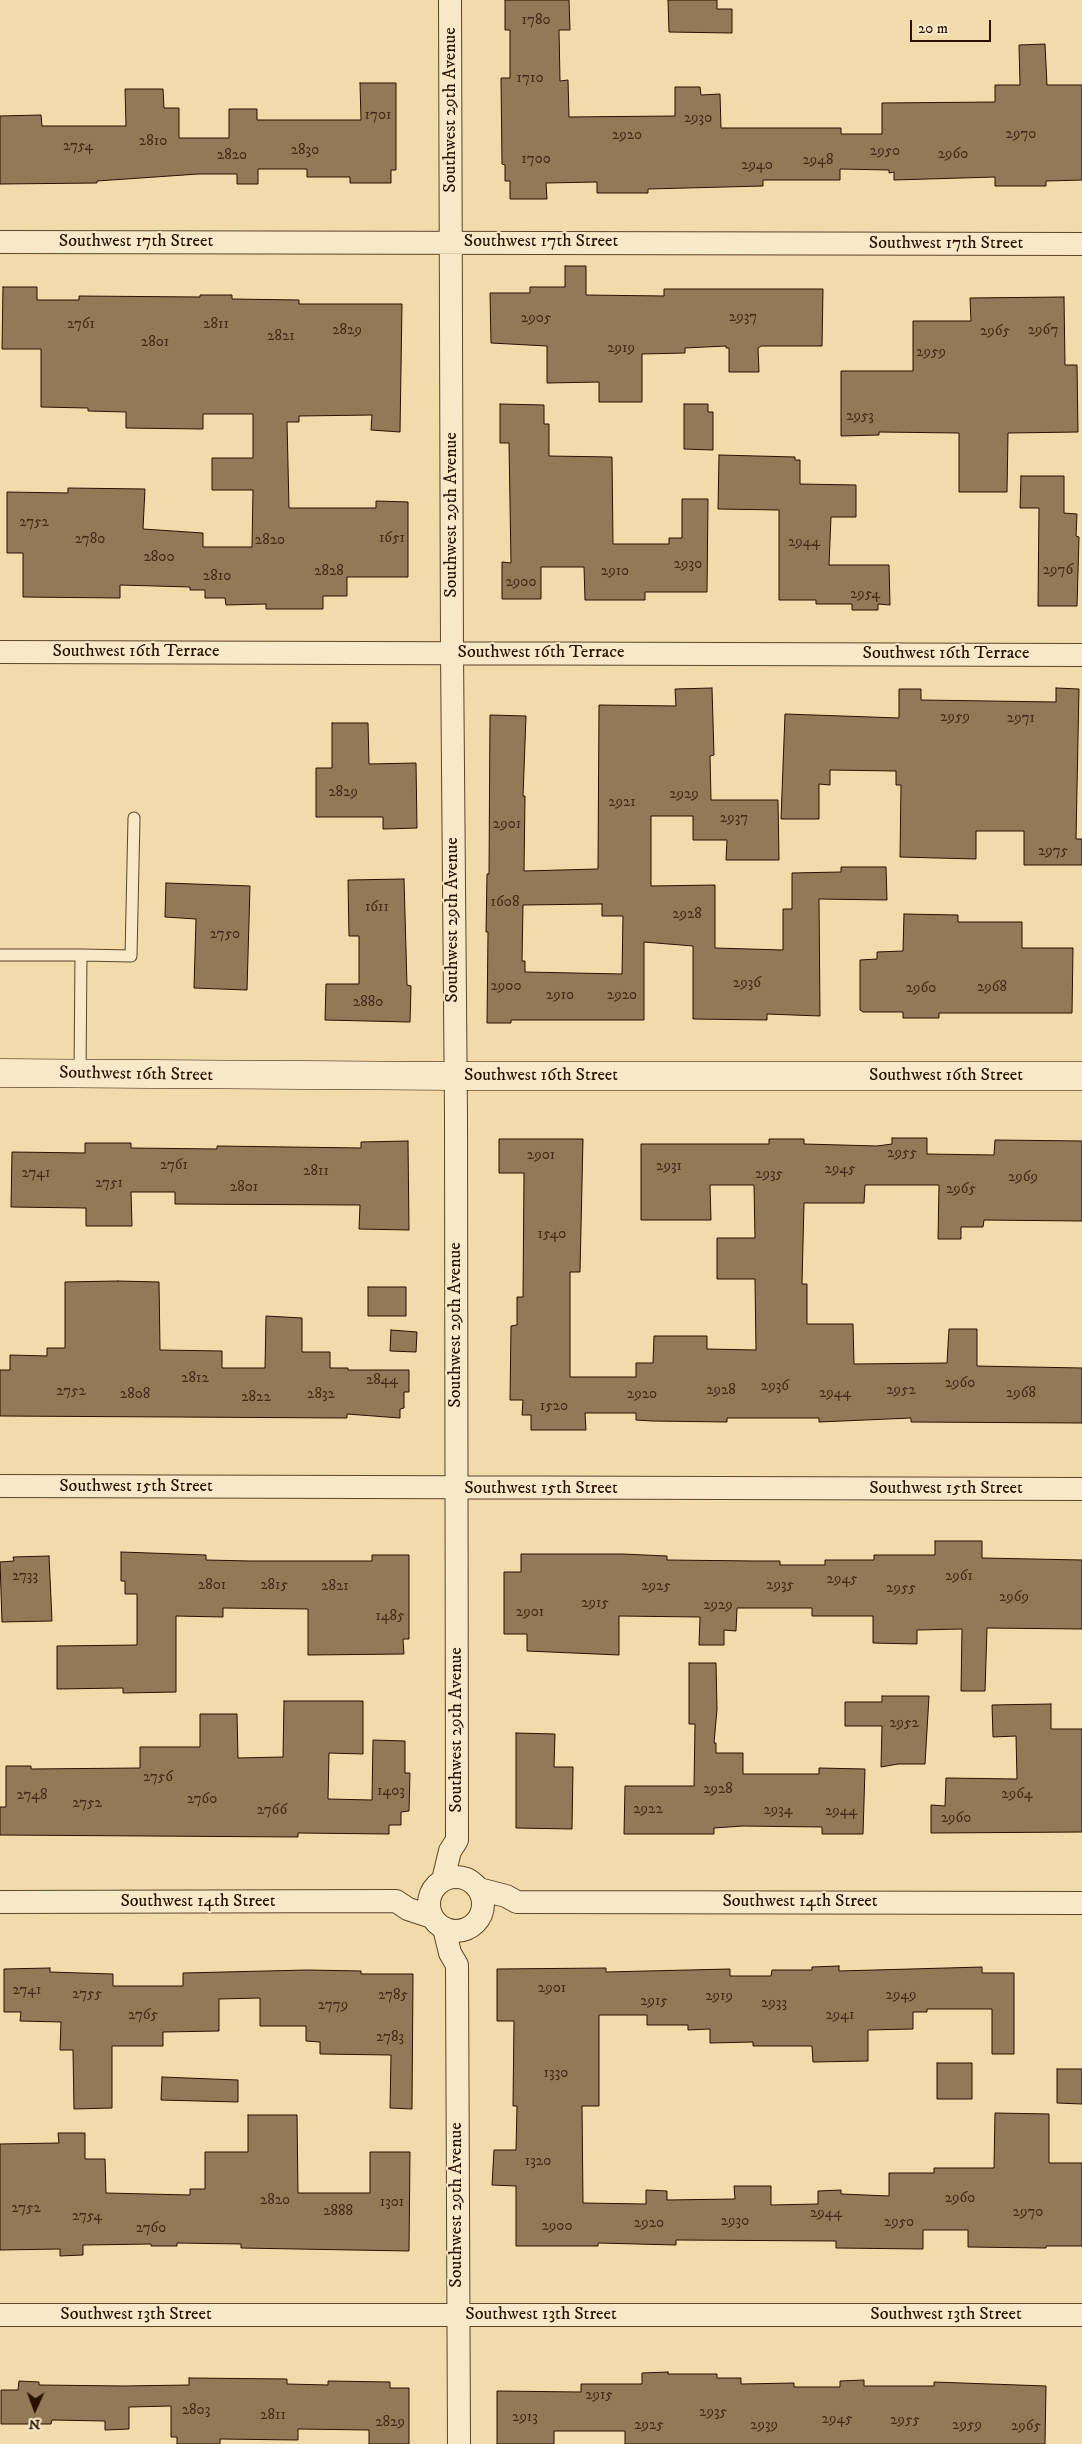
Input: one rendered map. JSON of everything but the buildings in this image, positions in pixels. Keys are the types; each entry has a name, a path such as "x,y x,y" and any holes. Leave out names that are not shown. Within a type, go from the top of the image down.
{"street":[{"name":"Southwest 29th Avenue","path":"450,0 457,1840 464,1852 474,1884"},
{"name":"Southwest 17th Street","path":"0,242 1082,244"},
{"name":"Southwest 16th Terrace","path":"0,652 1082,654"},
{"name":"Southwest 16th Street","path":"0,1074 1082,1076"},
{"name":"Southwest 15th Street","path":"0,1486 1082,1489"},
{"name":"Southwest 29th Avenue","path":"438,1885 450,1851 457,1840"},
{"path":"456,1876 474,1884 483,1904 474,1923 452,1931 438,1923 430,1898 438,1885 456,1876"},
{"name":"Southwest 14th Street","path":"474,1884 517,1902 1082,1903"},
{"name":"Southwest 14th Street","path":"0,1902 396,1901 408,1893 438,1885"},
{"name":"Southwest 14th Street","path":"396,1901 408,1909 438,1923"},
{"name":"Southwest 14th Street","path":"474,1923 507,1909 517,1902"},
{"name":"Southwest 29th Avenue","path":"438,1923 457,1965 459,2444"},
{"name":"Southwest 29th Avenue","path":"457,1965 464,1953 474,1923"},
{"name":"Southwest 13th Street","path":"0,2315 1082,2315"}],"lane":[{"path":"0,955 131,956 134,818"},
{"path":"80,1074 81,955"}]}
